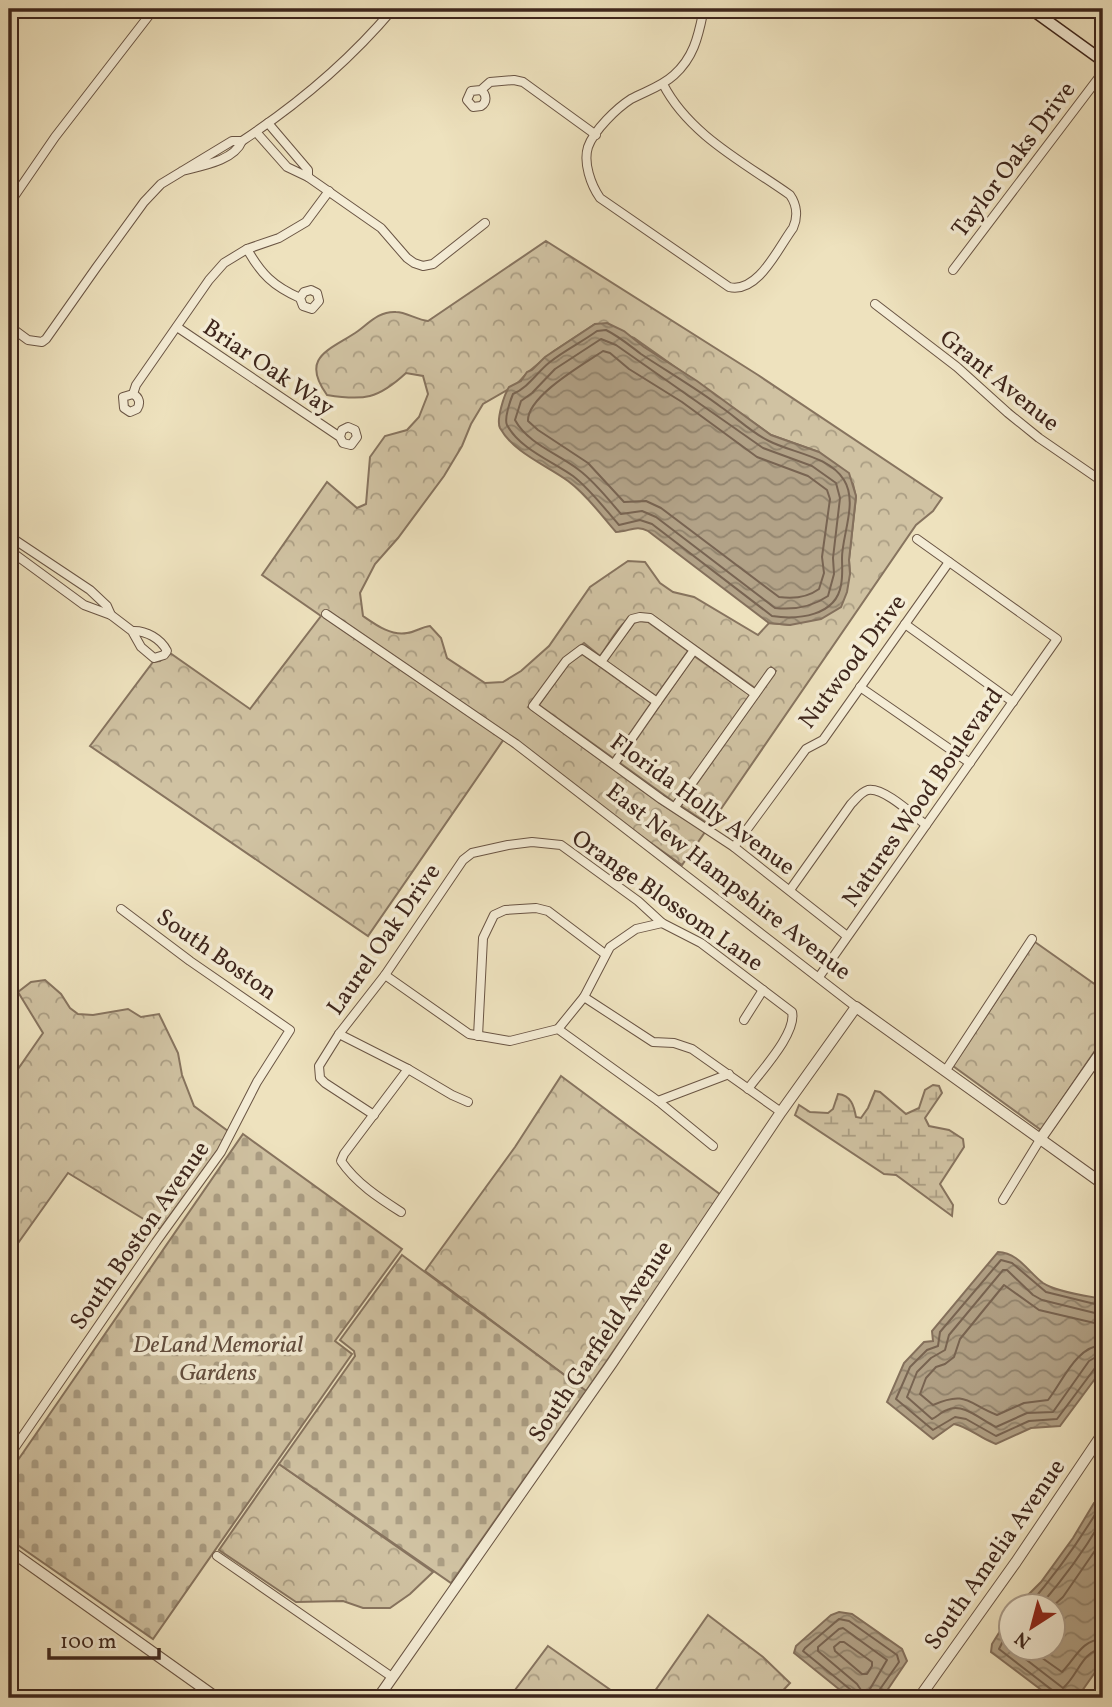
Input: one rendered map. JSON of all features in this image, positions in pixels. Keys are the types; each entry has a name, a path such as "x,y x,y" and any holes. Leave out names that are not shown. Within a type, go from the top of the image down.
{"main road":[{"path":"1031,9 1103,61"}],"street":[{"path":"9,204 55,137 154,9"},
{"path":"9,326 28,340 42,342 46,339 144,202 161,184 182,172 213,163 237,150 242,141 306,95 341,64 393,9"},
{"path":"676,9 704,13 773,9"},
{"path":"663,85 673,104 700,132 790,195 795,202 797,220 793,228 758,278 743,288 729,287 600,198 591,182 588,164 588,147 616,109 634,97 663,85 693,53 704,13"},
{"name":"Taylor Oaks Drive","path":"953,270 1103,72"},
{"path":"481,90 490,82 523,82 596,135"},
{"path":"268,123 308,170 308,177"},
{"path":"256,132 287,167 308,177 382,228 407,258 424,266 433,264 485,223"},
{"path":"132,394 209,280 224,263 247,249 279,238 306,222 329,191"},
{"path":"247,249 259,270 268,279 300,298"},
{"name":"Grant Avenue","path":"875,304 957,367 1039,438 1103,482"},
{"name":"Briar Oak Way","path":"177,327 340,437"},
{"path":"9,537 90,590 107,606 111,615"},
{"path":"917,539 949,562"},
{"path":"9,550 84,605 111,615 132,631"},
{"name":"Nutwood Drive","path":"734,847 806,749 822,740 949,562"},
{"name":"Natures Wood Boulevard","path":"819,977 1057,639 949,562"},
{"path":"60,588 68,577"},
{"name":"East New Hampshire Avenue","path":"326,614 516,744 856,1007 1103,1184"},
{"path":"657,702 601,662 632,619 650,618 755,694"},
{"path":"905,624 1013,702"},
{"name":"Florida Holly Avenue","path":"601,662 582,649 566,661 533,706 734,847 847,936"},
{"path":"614,764 694,650"},
{"path":"675,807 771,672"},
{"path":"860,687 970,763"},
{"path":"790,890 861,793 869,790 881,792 926,825"},
{"name":"Orange Blossom Lane","path":"508,845 532,842 561,845 638,901 662,923 701,943 792,1012 789,1032 748,1088"},
{"name":"Laurel Oak Drive","path":"374,1115 325,1083 320,1078 319,1066 463,860 472,853 508,845"},
{"path":"478,1036 483,938 494,915 505,910 536,908 548,911 606,954"},
{"name":"South Boston","path":"121,909 190,961 290,1030"},
{"path":"385,975 469,1034 510,1041 558,1029 584,997 606,954 615,943 636,929 662,923"},
{"path":"946,1070 1032,939"},
{"path":"744,1020 763,990"},
{"path":"584,997 653,1042 674,1043 692,1049 781,1112"},
{"name":"South Garfield Avenue","path":"378,1698 856,1007"},
{"path":"558,1029 657,1101 713,1146"},
{"name":"South Boston Avenue","path":"9,1456 221,1152 257,1082 290,1030"},
{"path":"339,1034 468,1102"},
{"path":"1003,1200 1041,1138 1103,1049"},
{"path":"401,1212 374,1195 348,1172 341,1161 408,1069"},
{"path":"657,1101 729,1074"},
{"name":"South Amelia Avenue","path":"919,1698 1103,1433"},
{"path":"9,1550 217,1698"},
{"path":"217,1556 392,1677"}],"green space":[{"path":"546,241 758,375 942,498 933,511 916,525 710,825 681,806 776,671 771,667 755,688 652,615 642,614 627,620 621,626 600,656 584,643 564,658 528,707 658,802 705,832 682,865 504,739 368,936 90,746 153,662 160,661 170,653 250,709 321,616 262,575 327,482 357,508 366,504 370,457 385,436 407,430 419,417 428,394 423,376 406,373 387,388 370,396 351,398 327,395 319,382 317,363 329,349 384,313 400,312 428,321","holes":["595,324 634,338 771,435 819,452 853,484 856,497 850,574 790,625 769,623 758,635 694,597 673,592 660,583 645,562 628,561 590,587 549,646 521,671 503,682 485,683 447,658 441,638 430,626 401,634 384,629 363,616 360,593 375,564 444,476 483,404 516,385 554,351"]},
{"path":"648,622 688,651 656,696 606,661 634,623"},
{"path":"582,654 651,703 613,758 539,705 568,664"},
{"path":"694,656 750,695 674,802 620,763"},
{"path":"1035,942 1103,990 1103,1039 1041,1130 953,1066"},
{"path":"45,980 78,1014 93,1015 128,1009 141,1017 159,1014 178,1053 182,1075 194,1106 228,1131 218,1150 160,1229 68,1173 11,1253 9,1082 43,1033 18,992 31,982"},
{"path":"561,1076 721,1195 586,1391 425,1271 515,1147"},
{"path":"933,1085 939,1086 942,1093 925,1118 929,1126 949,1130 963,1139 964,1147 940,1184 953,1205 952,1216 896,1175 884,1174 795,1115 799,1105 810,1112 828,1113 833,1109 838,1094 849,1099 856,1117 861,1118 875,1091 880,1092 906,1114 919,1108 925,1090"},
{"name":"DeLand Memorial Gardens","path":"243,1134 402,1249 335,1341 352,1354 153,1639 9,1539 9,1473"},
{"path":"402,1255 586,1391 451,1583 279,1464 355,1356 354,1351 340,1340"},
{"path":"279,1464 433,1572 410,1594 390,1608 363,1608 343,1601 296,1602 219,1550"},
{"path":"708,1615 763,1657 790,1683 776,1698 650,1698"},
{"path":"548,1646 622,1698 509,1698"}],"water":[{"path":"607,323 624,331 771,435 819,452 849,473 856,496 850,574 841,607 821,619 790,625 769,623 648,531 636,528 616,532 575,487 522,452 506,437 500,428 499,419 509,387 521,381 527,372 545,357 595,324"},
{"path":"998,1252 1018,1259 1049,1286 1103,1299 1103,1368 1060,1426 1031,1428 996,1444 954,1424 933,1439 887,1402 904,1363 924,1342 933,1341 932,1331"},
{"path":"1103,1498 1103,1661 1077,1698 1052,1698 1004,1662 1066,1662 1066,1592 1031,1592 1073,1538 1094,1503"},
{"path":"839,1612 852,1614 902,1649 907,1661 882,1698 850,1698 794,1653 796,1646 831,1615"},
{"path":"996,1638 996,1656 991,1652"}]}
